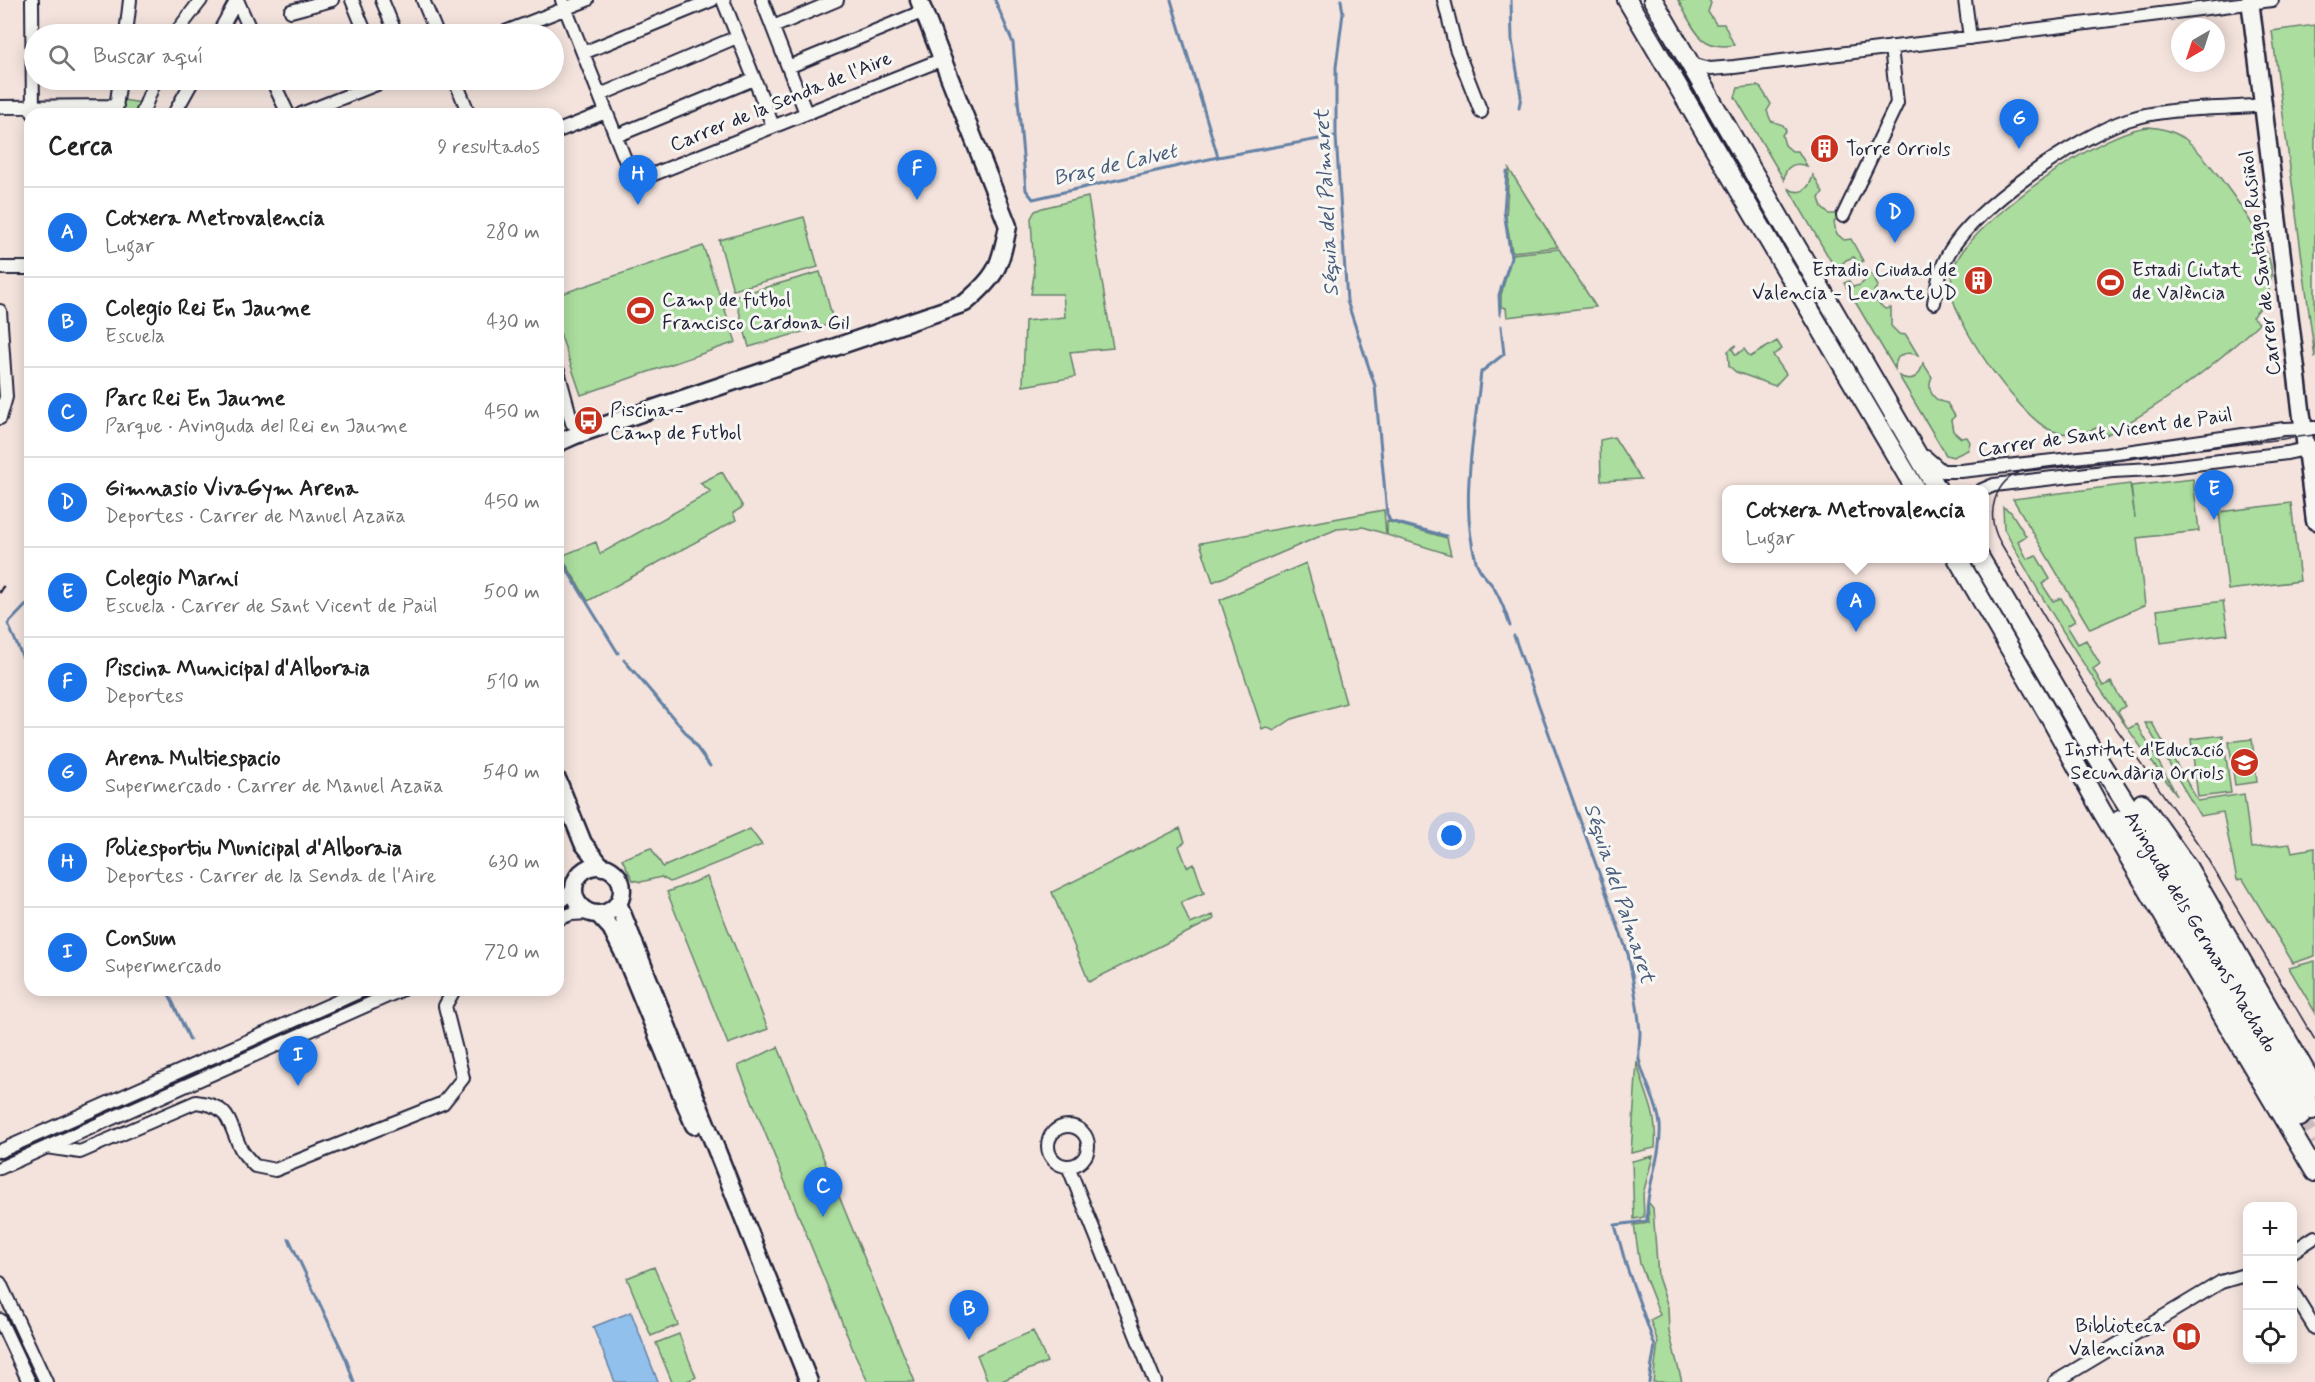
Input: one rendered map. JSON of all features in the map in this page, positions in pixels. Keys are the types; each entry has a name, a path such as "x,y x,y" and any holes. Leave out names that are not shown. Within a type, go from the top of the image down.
{"main road":[{"path":"1627,0 1914,485"},
{"path":"1653,0 1936,485"},
{"name":"Avinguda dels Germans Machado","path":"1959,563 2048,714 2101,810 2315,1172"},
{"path":"1983,563 2067,703"},
{"name":"Avinguda dels Germans Machado","path":"2048,714 2141,850 2306,1113 2201,921 2096,756 2067,703"},
{"name":"Avinguda dels Germans Machado","path":"2067,703 2108,755 2188,868 2315,1088"},
{"path":"2293,1135 2315,1155"}],"street":[{"path":"32,0 32,24"},
{"path":"127,24 130,0"},
{"path":"183,24 201,0"},
{"path":"224,24 237,0"},
{"path":"237,0 248,24"},
{"path":"291,11 332,0"},
{"path":"352,0 362,24"},
{"path":"382,0 392,24"},
{"path":"423,0 433,24"},
{"path":"521,24 563,4 586,0"},
{"path":"583,53 712,0"},
{"path":"723,0 773,126"},
{"path":"762,0 806,113"},
{"path":"772,27 837,0"},
{"path":"1444,0 1456,48 1481,112"},
{"path":"1965,0 1970,38"},
{"path":"1691,64 1710,69 1734,67 2272,0"},
{"name":"Carrer de Santiago Rusiñol","path":"2251,1 2263,105 2309,428 2315,520"},
{"path":"563,4 616,136 754,79"},
{"path":"564,440 964,303 987,284 1000,262 1008,226 921,5 788,67"},
{"path":"600,95 737,37"},
{"path":"1843,216 1897,104 1891,47"},
{"name":"Carrer de la Senda de l'Aire","path":"616,136 634,182 943,59"},
{"path":"33,90 33,108"},
{"path":"116,108 119,90"},
{"path":"144,108 151,90"},
{"path":"177,108 187,90"},
{"path":"277,90 285,108"},
{"path":"316,108 360,90"},
{"path":"459,90 467,108"},
{"path":"1934,303 1942,266 1964,234 2014,188 2086,140 2129,119 2158,114 2263,105"},
{"path":"0,107 24,109"},
{"path":"564,129 606,112"},
{"path":"0,268 24,268"},
{"path":"0,311 6,397 0,418"},
{"path":"564,392 573,423"},
{"name":"Carrer de Sant Vicent de Paül","path":"1913,443 1935,467 1948,472 2106,455 2150,446 2309,428"},
{"name":"Carrer de Sant Vicent de Paül","path":"1989,487 2113,471 2153,469 2310,448"},
{"path":"1989,560 2005,598"},
{"path":"564,796 583,843 602,867"},
{"path":"564,899 574,888 582,872 583,843"},
{"path":"564,917 571,914 607,912 618,903 621,892 620,883 611,871 602,867 592,867 582,872"},
{"path":"574,888 578,903 611,928 625,956 797,1382"},
{"path":"618,903 809,1382"},
{"path":"0,1151 349,996"},
{"path":"0,1168 387,996"},
{"path":"46,1147 80,1152 196,1102 212,1104 227,1114 241,1150 255,1166 276,1170 443,1103 464,1078 445,1006 451,996"},
{"path":"1068,1166 1155,1382"},
{"path":"2297,1249 2315,1237"},
{"path":"2055,1382 2222,1282 2243,1275"},
{"path":"0,1283 46,1382"},
{"path":"2297,1299 2315,1328"},
{"path":"0,1320 29,1382"}],"green space":[{"path":"1678,0 1709,0 1711,3 1708,12 1716,24 1724,24 1734,45 1722,46 1705,41 1693,28"},
{"path":"2315,25 2315,358 2272,31"},
{"path":"1757,86 1761,88 1771,104 1767,111 1771,121 1783,125 1786,130 1782,135 1785,145 1792,151 1798,151 1807,166 1798,164 1791,166 1786,171 1784,180 1735,97 1738,88"},
{"path":"122,100 142,103 141,108 121,108"},
{"name":"Estadi Ciutat de València","path":"2149,127 2176,133 2194,147 2235,198 2259,237 2271,267 2271,281 2268,294 2252,317 2259,323 2186,385 2106,435 2101,426 2075,434 2048,429 2020,405 1973,342 1953,300 1951,285 1953,270 1960,255 1974,238 2046,177 2103,143 2128,132"},
{"path":"1509,169 1558,247 1512,252 1506,218"},
{"path":"1813,175 1823,193 1819,198 1822,208 1829,214 1836,214 1838,218 1834,222 1836,233 1844,240 1851,239 1863,261 1859,264 1854,257 1846,260 1840,266 1844,272 1839,275 1789,189 1798,192 1805,190"},
{"path":"1088,197 1113,348 1070,352 1075,377 1023,386 1025,321 1065,317 1063,294 1031,294 1034,275 1031,218 1035,211 1042,208"},
{"path":"804,217 818,267 733,290 719,240"},
{"name":"Camp de futbol Francisco Cardona Gil","path":"703,246 736,342 581,395 564,345 564,293"},
{"path":"1559,249 1596,307 1507,317 1506,308 1501,307 1501,295 1512,254"},
{"path":"1868,269 1878,286 1874,291 1876,301 1885,309 1891,308 1891,326 1899,334 1906,335 1918,355 1909,353 1902,355 1895,364 1895,369 1844,283 1849,281 1853,287 1860,285 1867,279 1863,272"},
{"path":"820,272 834,323 749,347 735,296"},
{"path":"1777,341 1782,349 1773,355 1786,374 1775,386 1736,372 1729,366 1728,351 1736,345 1732,349 1736,355 1744,349 1750,357"},
{"path":"1923,363 1932,377 1930,390 1932,394 1938,400 1947,403 1955,416 1951,420 1953,431 1961,438 1967,437 1970,442 1968,450 1953,457 1946,455 1899,376 1908,379 1915,377 1920,372"},
{"path":"1614,437 1641,479 1601,481 1600,440"},
{"path":"722,472 743,507 733,513 736,520 588,601 564,561 564,555 596,542 600,554 711,492 700,483"},
{"path":"2226,478 2228,494 2210,497 2209,481"},
{"path":"2193,479 2199,531 2137,538 2145,605 2090,629 2013,499 2130,484 2135,518 2131,486"},
{"path":"2291,503 2300,581 2228,590 2219,512"},
{"path":"2003,507 2011,512 2026,536 2018,541 2027,559 2036,555 2050,579 2042,584 2053,601 2061,598 2075,621 2067,626 2078,644 2086,640 2100,664 2093,669 2103,686 2111,682 2125,706 2118,711 2128,729 2085,666 2023,564 2004,529"},
{"path":"1384,510 1386,534 1363,527 1337,529 1213,582 1200,543"},
{"path":"1387,521 1447,538 1451,555 1387,535"},
{"path":"1306,563 1346,703 1292,719 1274,731 1266,727 1262,729 1220,600"},
{"path":"2223,601 2228,634 2161,643 2157,610"},
{"path":"2145,723 2152,723 2198,801 2244,794 2251,848 2290,844 2292,852 2315,848 2315,956 2293,963 2243,879 2237,880 2223,812 2200,816"},
{"path":"2137,724 2177,795 2153,763 2128,729"},
{"path":"2223,735 2231,793 2198,797 2191,739"},
{"path":"2252,739 2257,782 2235,785 2229,742"},
{"path":"1180,828 1185,842 1179,846 1187,867 1194,864 1204,893 1181,902 1190,924 1213,915 1214,919 1089,982 1052,892"},
{"path":"750,829 762,845 670,882 661,877 641,882 633,880 622,859 651,848 663,867"},
{"path":"707,877 768,1029 728,1044 667,892"},
{"path":"2315,961 2315,1012 2289,968"},
{"path":"778,1047 915,1382 868,1382 854,1352 738,1066"},
{"path":"1637,1061 1652,1112 1655,1148 1631,1153"},
{"path":"1653,1156 1643,1194 1644,1217 1634,1219 1632,1161"},
{"path":"1648,1202 1653,1208 1658,1277 1668,1307 1669,1332 1682,1382 1653,1382 1658,1342 1650,1320 1660,1315 1640,1264 1634,1225 1649,1223"},
{"path":"654,1267 678,1325 651,1336 627,1278"},
{"path":"1033,1331 1047,1362 999,1382 988,1382 977,1355"},
{"path":"679,1334 696,1377 685,1382 672,1382 656,1343"}],"water":[{"path":"631,1312 658,1382 615,1382 593,1327"}],"waterway":[{"name":"Braç de Calvet","path":"995,0 1013,43 1026,190 1033,199 1218,157 1336,136"},
{"path":"1171,0 1218,157"},
{"name":"Séquia del Palmaret","path":"1341,0 1343,13 1336,67 1336,136 1347,301 1375,386 1387,514 1390,521 1446,536"},
{"path":"1511,0 1512,40 1521,96 1519,108"},
{"path":"1500,315 1499,295 1511,258 1504,211 1507,172"},
{"path":"1501,326 1504,354 1481,372 1470,467 1469,515 1477,565 1497,593 1510,626"},
{"path":"564,565 618,653"},
{"path":"24,607 8,624 24,660"},
{"name":"Séquia del Palmaret","path":"1514,636 1628,954 1639,1022 1639,1059 1659,1117 1659,1149 1648,1197 1647,1221 1615,1225 1626,1265 1655,1346 1649,1382"},
{"path":"624,660 687,734 710,766"},
{"path":"170,996 190,1040"},
{"path":"289,1239 346,1359 354,1382"}],"tunnel":[{"path":"2300,1117 2315,1143"}],"tram line":[{"path":"2315,435 2024,470 2005,482 1999,490 1993,510 1995,532 2000,542 2082,680 2201,848 2315,1040"}],"railway":[{"path":"0,592 3,587"}],"place":[{"name":"Torre Orriols","path":"1825,149"},
{"name":"Arena Multiespacio","path":"2019,149"},
{"name":"Piscina Municipal d'Alboraia","path":"917,200"},
{"name":"Poliesportiu Municipal d'Alboraia","path":"638,205"},
{"name":"Gimnasio VivaGym Arena","path":"1895,243"},
{"name":"Estadio Ciudad de Valencia - Levante UD","path":"1978,281"},
{"name":"Estadi Ciutat de València","path":"2111,282"},
{"name":"Camp de futbol Francisco Cardona Gil","path":"641,311"},
{"name":"Piscina - Camp de Futbol","path":"589,421"},
{"name":"Colegio Marni","path":"2214,520"},
{"name":"Cotxera Metrovalencia","path":"1856,632"},
{"name":"Institut d'Educació Secundària Orriols","path":"2245,762"},
{"name":"Consum","path":"298,1086"},
{"name":"Parc Rei En Jaume","path":"823,1217"},
{"name":"Biblioteca Valenciana","path":"2186,1337"},
{"name":"Colegio Rei En Jaume","path":"969,1340"}]}
